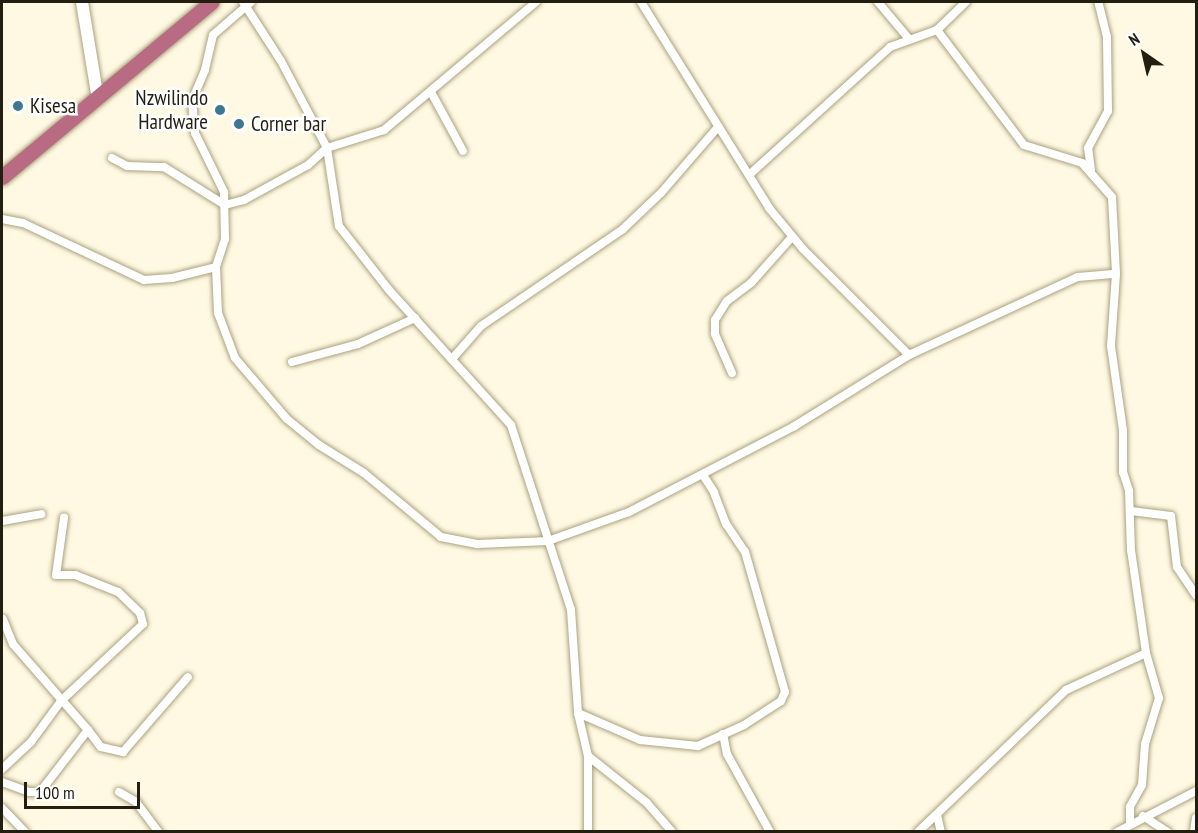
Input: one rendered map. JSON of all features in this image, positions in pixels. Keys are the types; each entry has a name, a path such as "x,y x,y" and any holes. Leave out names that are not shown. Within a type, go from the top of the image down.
{"highway":[{"path":"2,177 97,94 211,2"}],"street":[{"path":"82,2 97,94"},
{"path":"112,158 127,166 164,167 225,205 244,200 308,165 327,148 384,130 536,2"},
{"path":"641,2 718,127 792,237 909,355"},
{"path":"878,2 909,39"},
{"path":"749,175 890,47 937,30 966,2"},
{"path":"1092,171 1088,148 1108,111 1107,37 1098,2"},
{"path":"588,831 588,756 578,713 571,610 548,541 511,424 415,318 339,226 327,148 247,3 213,35 205,70 192,100 195,133 224,192 225,238 216,267 218,313 236,358 258,388 300,430 364,473 441,537 478,544 548,541 629,512 793,427 909,355 1078,277 1116,274"},
{"path":"937,30 1024,145 1031,150 1068,156 1092,171 1112,197 1116,274 1111,346 1123,430 1123,472 1131,512 1131,550 1146,652 1159,699 1145,744 1142,785 1130,807 1130,822"},
{"path":"431,92 464,151"},
{"path":"452,359 481,326 623,229 661,193 718,127"},
{"path":"2,219 23,223 144,280 172,278 216,267"},
{"path":"732,373 715,334 715,320 727,301 751,283 792,237"},
{"path":"292,362 358,344 415,318"},
{"path":"578,713 595,723 656,743 698,746 768,710 782,700 785,692 745,552 726,524 714,492 703,475"},
{"path":"1131,512 1171,516 1177,567 1197,595"},
{"path":"2,521 41,514"},
{"path":"2,769 32,741 61,701 143,624 140,613 118,592 75,575 56,575 64,518"},
{"path":"3,619 13,644 101,747 123,752 144,733 188,677"},
{"path":"918,831 938,815 1066,690 1146,652"},
{"path":"2,782 29,792 40,792 88,730"},
{"path":"723,734 727,754 770,831"},
{"path":"588,756 647,803 672,831"},
{"path":"1117,831 1130,822 1197,791"},
{"path":"119,792 136,802 159,831"},
{"path":"2,808 25,831"},
{"path":"938,815 941,831"},
{"path":"1143,816 1168,831"},
{"path":"1194,831 1197,818"}],"place":[{"name":"Kisesa","path":"18,106"},
{"name":"Nzwilindo Hardware","path":"220,110"},
{"name":"Corner bar","path":"239,124"}]}
